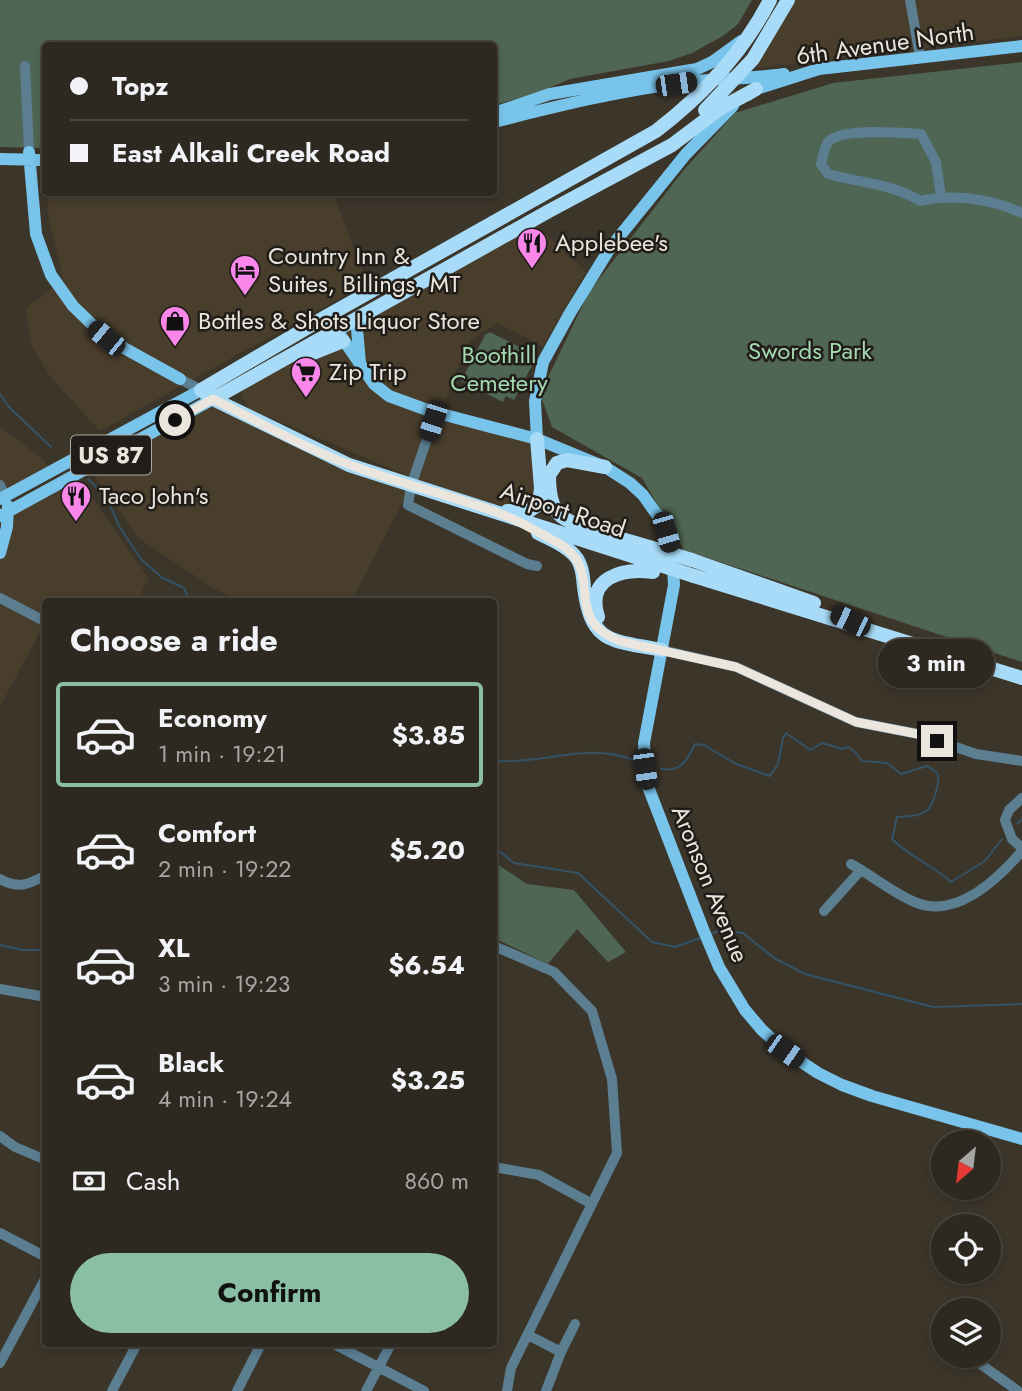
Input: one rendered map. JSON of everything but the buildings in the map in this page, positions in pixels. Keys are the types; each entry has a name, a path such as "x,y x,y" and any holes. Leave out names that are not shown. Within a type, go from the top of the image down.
{"highway":[{"name":"US 87","path":"207,394 327,316 656,131 714,80 752,32 770,0"},
{"name":"US 87","path":"207,394 339,335 365,313 657,153 736,80 753,59 788,0"},
{"path":"657,153 721,108 756,89"},
{"name":"Airport Road","path":"207,394 318,452 411,486 507,516 652,567 694,576 1022,678"},
{"path":"481,508 520,512 536,508 541,498 537,439"},
{"path":"605,467 567,460 557,463 549,475 554,506 560,515 578,524 692,560 813,603 869,630"},
{"path":"507,516 561,545 576,557 581,567 587,612 592,624 601,633 615,639 662,649"},
{"path":"615,639 607,632 597,615 595,601 599,589 608,578 620,573 652,567"}],"main road":[{"path":"497,112 550,94 697,69 712,62 752,32"},
{"name":"6th Avenue North","path":"537,439 536,401 543,362 599,264 686,154 726,111 756,89 819,69 1022,46"},
{"path":"497,121 553,106 659,88 819,69"},
{"path":"0,151 42,159"},
{"path":"0,159 42,154"},
{"path":"29,156 36,234 44,260 62,292 83,317 106,338 180,379"},
{"path":"360,363 357,329 365,313"},
{"name":"Aronson Avenue","path":"327,316 374,384 389,396 436,412 537,439 605,467 631,483 653,506 666,532 674,567 674,585 646,729 644,754 647,784 702,929 730,987 754,1020 779,1046 818,1073 842,1085 1022,1139"},
{"name":"US 87","path":"2,493 207,394"},
{"name":"US 87","path":"5,514 207,394"},
{"path":"537,421 550,436 605,467"},
{"path":"0,553 5,514 2,493"}],"street":[{"path":"910,0 919,57"},
{"path":"25,66 29,156"},
{"path":"941,196 936,162 921,134 890,132 838,135 828,143 821,164 828,174 849,180 883,184 906,192 920,201 941,196 1005,205 1022,213"},
{"path":"180,379 207,394"},
{"path":"436,412 407,500 411,508 527,564 537,566"},
{"path":"0,598 42,620"},
{"path":"662,649 736,667 856,722 918,734 976,754 1022,761"},
{"path":"824,911 856,867 918,903 947,906 958,903 985,886 1022,850 1012,839 1005,820 1009,810 1022,797"},
{"path":"0,879 19,887 42,878"},
{"path":"497,947 554,972 592,1011 612,1079 617,1153 511,1368 507,1391"},
{"path":"0,989 42,996"},
{"path":"0,1136 15,1147 42,1158"},
{"path":"497,1168 539,1175 592,1203"},
{"path":"0,1233 42,1255"},
{"path":"0,1363 42,1284"},
{"path":"546,1391 575,1324"},
{"path":"528,1335 561,1352"},
{"path":"111,1391 134,1347"},
{"path":"237,1391 259,1347"},
{"path":"340,1347 424,1391"},
{"path":"366,1391 390,1347"},
{"path":"986,1368 1018,1391"}],"shaded area":[{"path":"795,0 1022,0 1022,36 757,68"},
{"path":"47,196 334,196 367,283 100,431 52,379 31,345 26,308 63,280 48,213"},
{"path":"537,226 586,272 543,346 497,323 470,340 453,378 440,419 530,442 537,501 530,506 490,504 425,483 249,409 241,395 244,388"},
{"path":"213,399 411,486 353,598 233,598 138,538 89,467"},
{"path":"0,427 44,460 51,471 0,499"},
{"path":"76,474 149,579 138,598 42,598 42,628 0,707 0,516"}],"green space":[{"path":"0,0 752,0 738,24 723,36 692,53 669,61 570,79 538,93 497,104 497,42 42,42 42,148 0,147"},
{"name":"Swords Park","path":"1022,62 1022,662 684,550 642,478 552,427 540,394 589,292 683,171 735,113 833,83"},
{"name":"Boothill Cemetery","path":"490,332 537,356 514,400 506,396 503,402 461,381 485,335"},
{"path":"497,864 527,884 574,890 626,952 608,962 577,929 548,964 497,939"}],"waterway":[{"path":"0,394 9,407 51,447"},
{"path":"88,479 107,498 119,526 141,559 161,577 184,588 186,598"},
{"path":"661,769 674,769 683,764 695,744 704,745 736,764 770,776 778,764 786,733 810,750 822,743 842,749 848,747 862,761 887,763 901,774 927,766 935,771 938,776 937,787 929,809 920,814 897,817 892,839 951,882 985,861 1002,839"},
{"path":"497,765 499,761 533,760 583,753 616,755 633,760"},
{"path":"1017,824 1022,819"},
{"path":"497,849 514,863 578,873 652,942 675,947 700,938"},
{"path":"711,934 720,930 743,933 774,958 805,974 933,1007 1022,1004"},
{"path":"0,945 23,950 42,950"}],"place":[{"name":"Applebee's","path":"532,270"},
{"name":"Country Inn & Suites, Billings, MT","path":"245,297"},
{"name":"Bottles & Shots Liquor Store","path":"175,348"},
{"name":"Zip Trip","path":"306,399"},
{"name":"Taco John's","path":"76,523"}],"route":[{"path":"175,420 213,399 349,465 507,516 561,545 576,557 581,567 587,612 592,624 606,636 736,667 774,682 856,722 918,734 937,741"}]}
